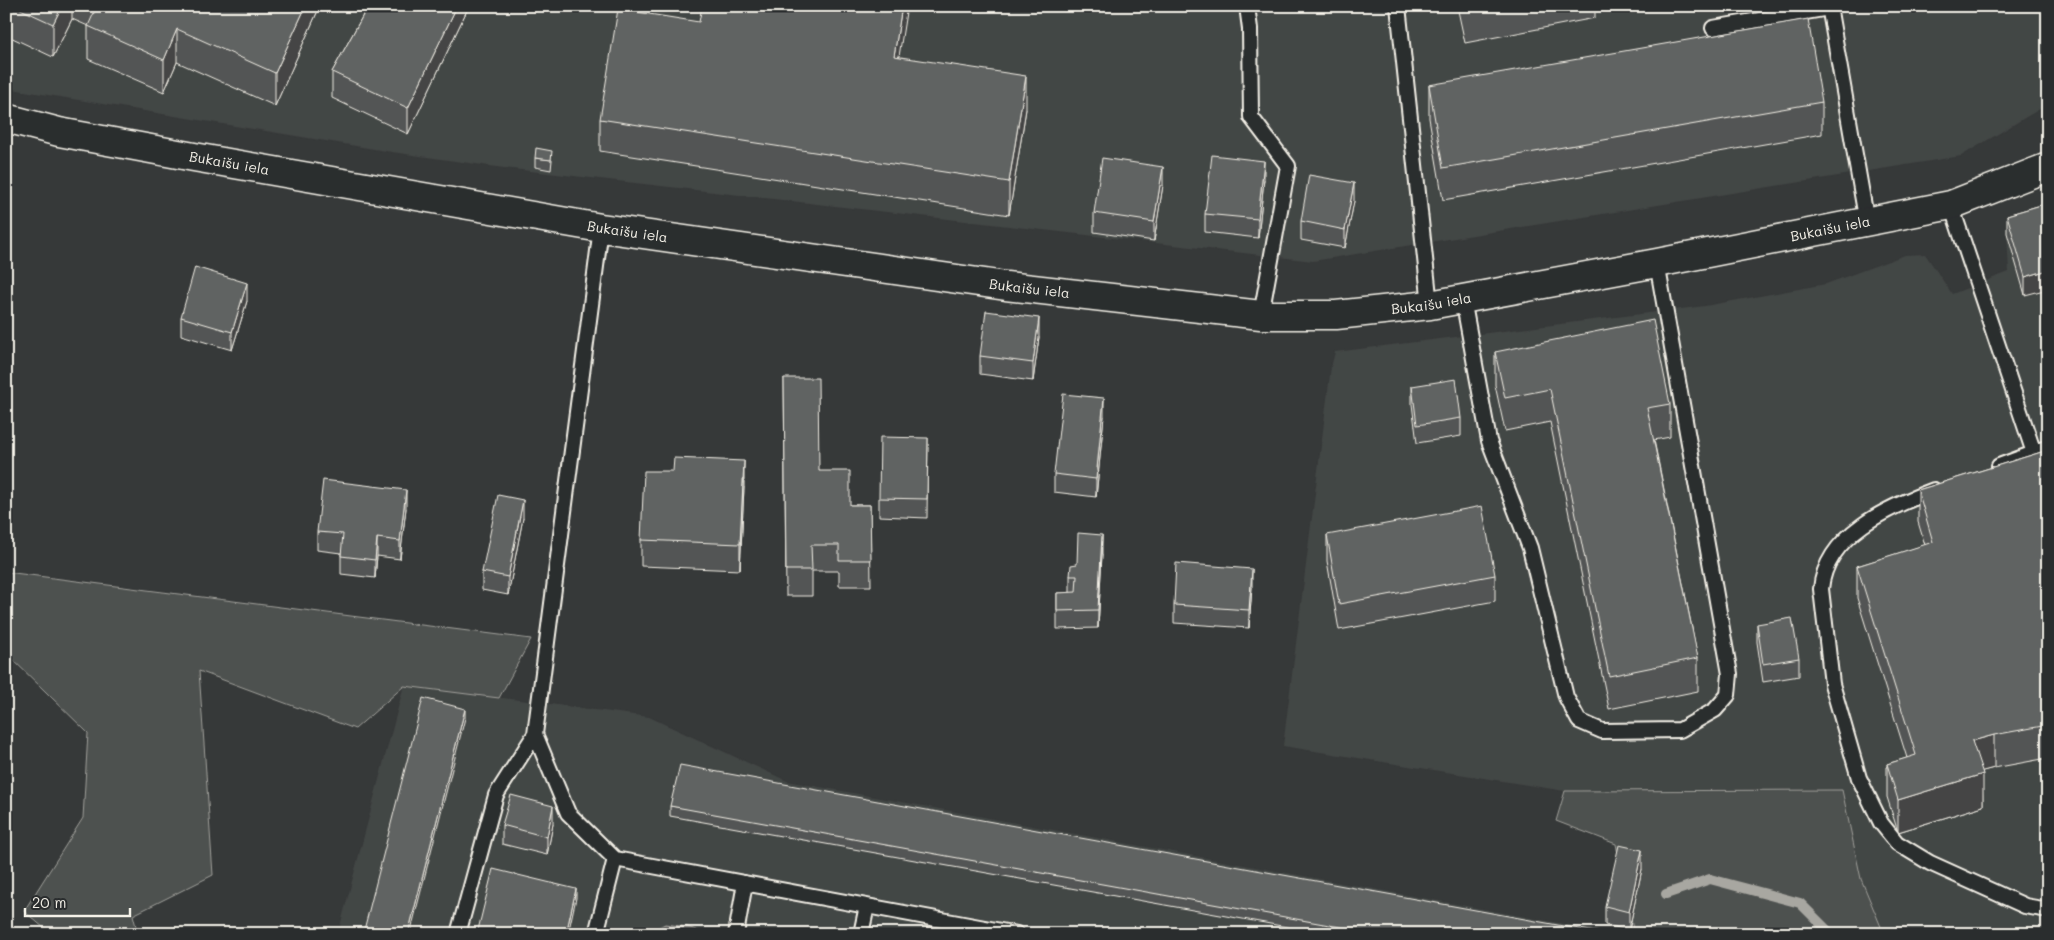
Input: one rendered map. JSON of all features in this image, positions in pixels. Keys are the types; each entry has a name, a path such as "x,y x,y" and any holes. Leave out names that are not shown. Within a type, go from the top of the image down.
{"street":[{"name":"Bukaišu iela","path":"6,118 59,132 601,228 1006,286 1261,315 1336,315 1430,305 1657,263 1952,205 2048,167"}],"lane":[{"path":"1247,6 1250,29 1251,117 1288,166 1261,315"},
{"path":"1398,6 1430,305"},
{"path":"1713,28 1829,7 1867,223"},
{"path":"1952,205 2034,453"},
{"path":"458,934 496,795 535,734 601,228"},
{"path":"1463,299 1489,441 1530,548 1566,697 1579,721 1602,731 1680,730 1716,710 1728,694 1730,674 1657,263"},
{"path":"1988,470 2048,447"},
{"path":"1950,484 1913,498 1866,523 1836,547 1822,576 1821,589 1832,684 1859,778 1881,823 1897,843 1930,863 2025,906 2048,910"},
{"path":"535,734 568,813 614,859 1017,934"},
{"path":"596,934 614,859"},
{"path":"736,934 745,883"},
{"path":"861,934 867,906"}],"shaded area":[{"path":"6,6 2048,6 2048,104 1961,156 1313,261 504,168 392,152 6,88"},
{"path":"2048,221 2048,934 1884,934 1861,879 1842,790 1565,791 1283,746 1331,367 1335,352 1705,306 1826,284 1905,255 1925,254 1952,294 2009,272 2007,233"},
{"path":"6,572 531,639 499,698 404,686 355,729 199,671 213,875 133,915 138,934 51,934 24,911 83,818 88,733 6,653"},
{"path":"404,685 649,717 787,781 1619,934 338,934"},
{"path":"1842,790 1861,879 1884,934 1634,934 1616,844 1556,821 1565,791"},
{"path":"665,924 688,927 706,934 652,934 653,930"}],"building":[{"path":"14,6 62,6 53,24"},
{"path":"97,6 306,6 275,73 177,29 164,60 88,26"},
{"path":"368,6 457,6 408,108 332,72"},
{"path":"702,6 902,6 894,56 1026,76 1009,182 600,119 618,9 699,22"},
{"path":"1464,6 1486,6 1465,10"},
{"path":"1808,19 1822,102 1443,168 1429,85"},
{"path":"536,148 552,151 551,160 535,158"},
{"path":"1212,155 1264,161 1258,219 1205,214"},
{"path":"1102,158 1163,167 1154,222 1094,213"},
{"path":"1309,175 1354,183 1345,230 1301,221"},
{"path":"2048,203 2048,270 2025,277 2007,215"},
{"path":"195,267 247,283 232,332 181,317"},
{"path":"986,311 1039,318 1033,363 980,356"},
{"path":"1653,320 1670,404 1647,408 1698,658 1609,676 1550,389 1505,398 1495,352"},
{"path":"784,378 818,378 819,471 850,471 850,505 870,505 871,560 839,560 839,545 811,545 812,570 786,570"},
{"path":"1456,379 1461,418 1417,425 1412,386"},
{"path":"1063,394 1104,398 1096,479 1054,474"},
{"path":"880,437 928,438 927,499 879,498"},
{"path":"2048,450 2048,725 1972,741 1983,774 1898,800 1887,764 1916,755 1857,566 1933,542 1918,490"},
{"path":"674,458 744,461 740,544 641,540 644,471 673,471"},
{"path":"323,480 406,490 400,541 377,538 375,560 341,556 343,534 317,532"},
{"path":"498,495 523,500 508,577 482,572"},
{"path":"1482,506 1495,575 1339,604 1327,535"},
{"path":"1078,533 1102,535 1098,610 1057,611 1057,593 1076,592 1077,576 1070,576 1071,565 1077,564"},
{"path":"1176,563 1252,569 1249,610 1174,605"},
{"path":"1792,618 1799,658 1763,664 1757,624"},
{"path":"423,698 465,709 408,934 363,934"},
{"path":"680,765 1607,934 1379,934 670,806"},
{"path":"511,795 553,806 547,837 502,825"},
{"path":"1619,845 1642,850 1629,912 1605,906"},
{"path":"493,869 576,889 566,934 477,934"}],"waterway":[{"path":"1666,894 1710,879 1800,903 1831,934"}]}
